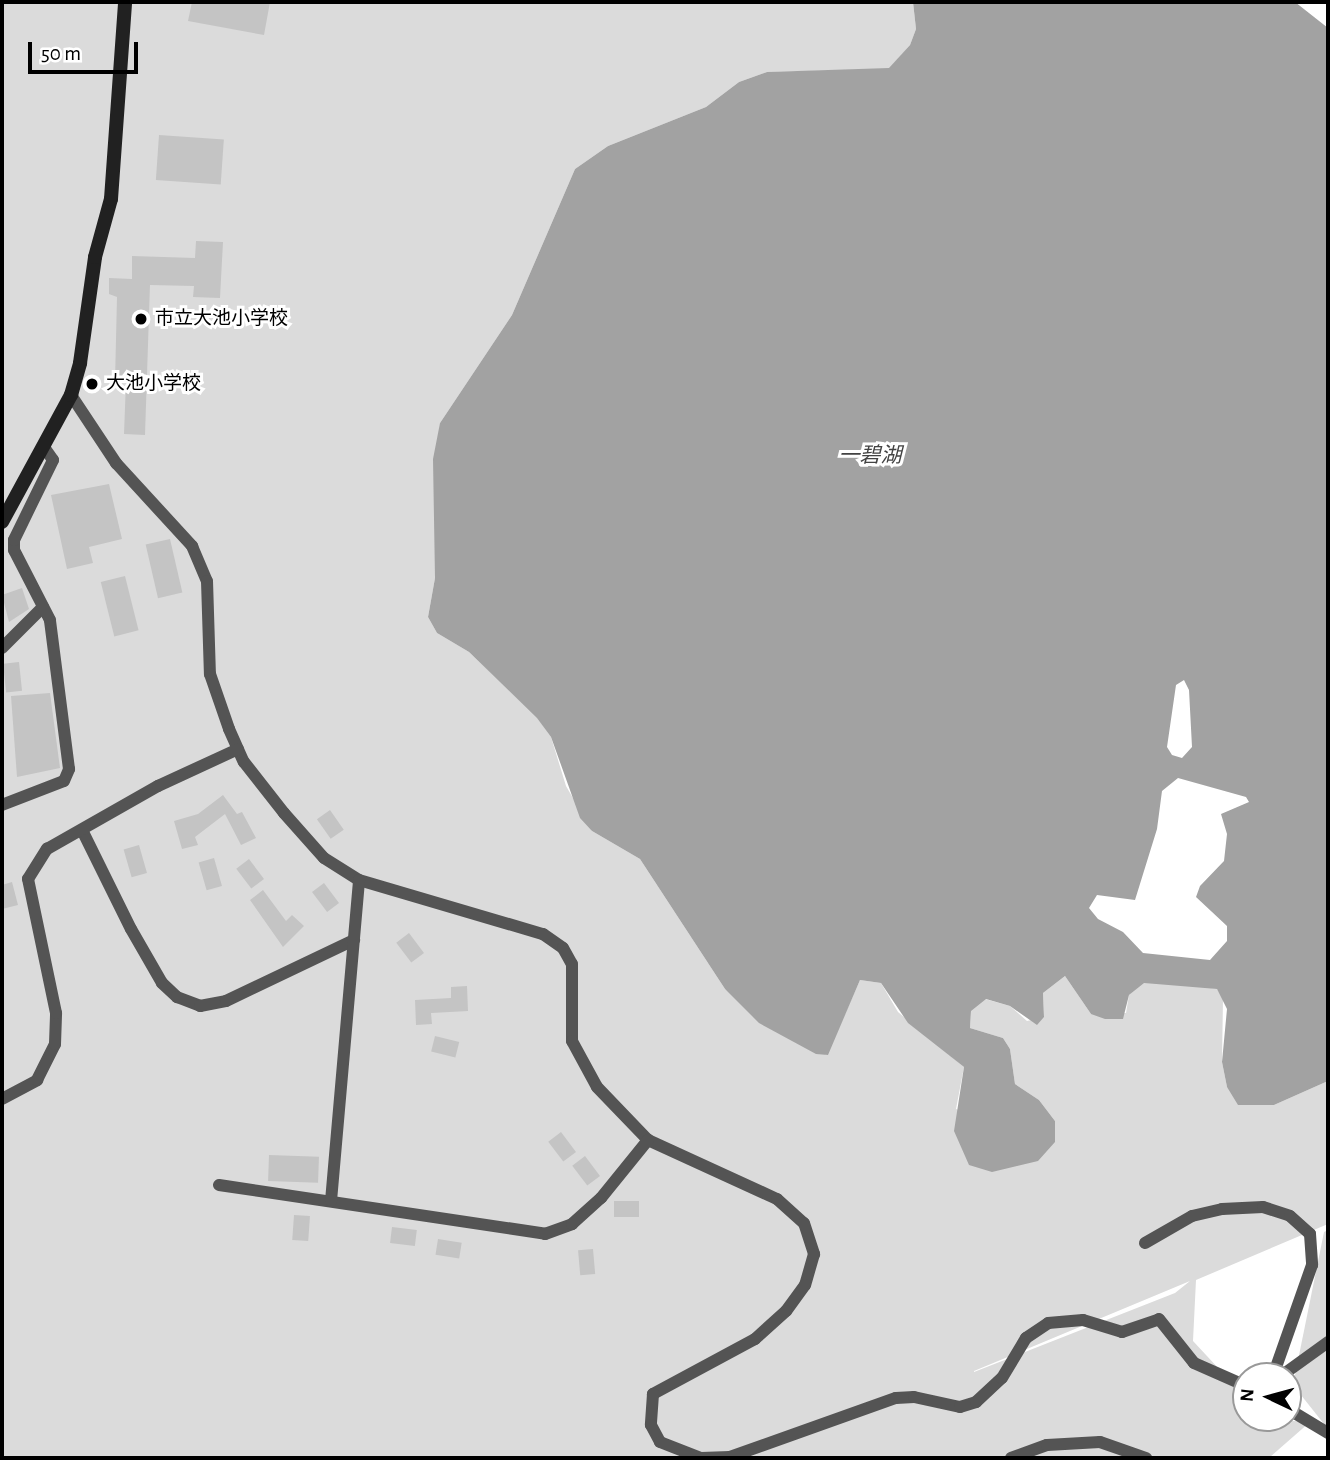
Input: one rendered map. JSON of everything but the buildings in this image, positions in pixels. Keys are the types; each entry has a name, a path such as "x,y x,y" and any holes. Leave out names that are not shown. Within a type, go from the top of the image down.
{"street":[{"path":"2,522 71,396 95,257 111,199 125,2"},
{"path":"71,396 116,463 192,546 207,581 210,674 238,749 316,849 359,880 543,934 563,948 572,964 572,1041 579,1062 648,1140 777,1199 804,1223 814,1254 806,1285 786,1311 755,1339 653,1394 651,1425 660,1442 677,1452 730,1457 896,1398 914,1397 960,1407 976,1402 1002,1378 1026,1338 1048,1323 1083,1320 1122,1332 1159,1319 1194,1363 1232,1380"},
{"path":"2,805 64,781 69,768 50,620 15,550 14,540 52,460 44,447"},
{"path":"2,648 43,607"},
{"path":"2,1099 37,1080 55,1044 56,1013 28,879 47,849 238,749"},
{"path":"82,830 131,929 162,983 177,997 200,1006 226,1001 354,940"},
{"path":"331,1202 359,880"},
{"path":"219,1185 545,1234 572,1224 601,1198 648,1140"},
{"path":"1144,1243 1192,1216 1222,1209 1264,1207 1290,1216 1310,1234 1312,1265 1278,1362"},
{"path":"1300,1362 1328,1342"},
{"path":"1302,1417 1328,1433"},
{"path":"1011,1458 1047,1445 1100,1442 1146,1458"}],"shaded area":[{"path":"2,2 913,2 916,29 910,45 889,69 767,72 739,82 706,107 608,146 575,169 512,315 440,423 435,578 428,617 437,633 469,652 537,717 551,737 566,786 592,831 640,859 725,989 786,1037 827,1055 860,980 881,983 898,1012 964,1067 956,1109 1055,1142 1055,1121 1039,1100 1015,1084 1010,1049 1003,1038 970,1028 971,1010 985,999 1010,1006 1027,1021 1044,1017 1043,993 1065,976 1091,1014 1126,1013 1129,995 1144,982 1180,983 1217,989 1223,998 1222,1062 1227,1087 1274,1105 1328,1081 1328,1224 1196,1280 1193,1341 1232,1383 1232,1432 1299,1432 1269,1458 2,1458","holes":["1190,1281 1175,1293 974,1371"]},
{"path":"1328,1230 1328,1429 1302,1396 1302,1362 1298,1362 1324,1232"}],"water":[{"name":"一碧湖","path":"913,2 1295,2 1328,28 1328,1081 1274,1105 1238,1105 1227,1087 1222,1062 1227,1009 1217,989 1144,983 1129,995 1123,1019 1105,1019 1091,1014 1065,976 1043,993 1044,1017 1037,1025 1010,1006 986,999 971,1011 970,1028 1003,1038 1010,1049 1015,1084 1039,1100 1055,1121 1055,1142 1038,1161 992,1172 969,1165 954,1131 964,1067 908,1023 881,983 860,980 828,1055 816,1054 759,1023 725,989 640,859 592,831 580,818 551,737 537,718 469,652 437,633 428,617 435,578 433,459 440,423 512,315 575,169 608,146 706,107 739,82 767,72 889,68 910,45 916,29","holes":["1184,680 1189,690 1192,747 1182,758 1172,755 1167,747 1176,685","1178,778 1246,797 1249,802 1221,814 1227,834 1224,861 1200,886 1196,897 1227,926 1227,941 1210,960 1143,953 1123,932 1098,919 1089,908 1097,895 1135,900 1157,829 1162,791"]}],"place":[{"name":"市立大池小学校","path":"141,319"},
{"name":"大池小学校","path":"92,384"}]}
